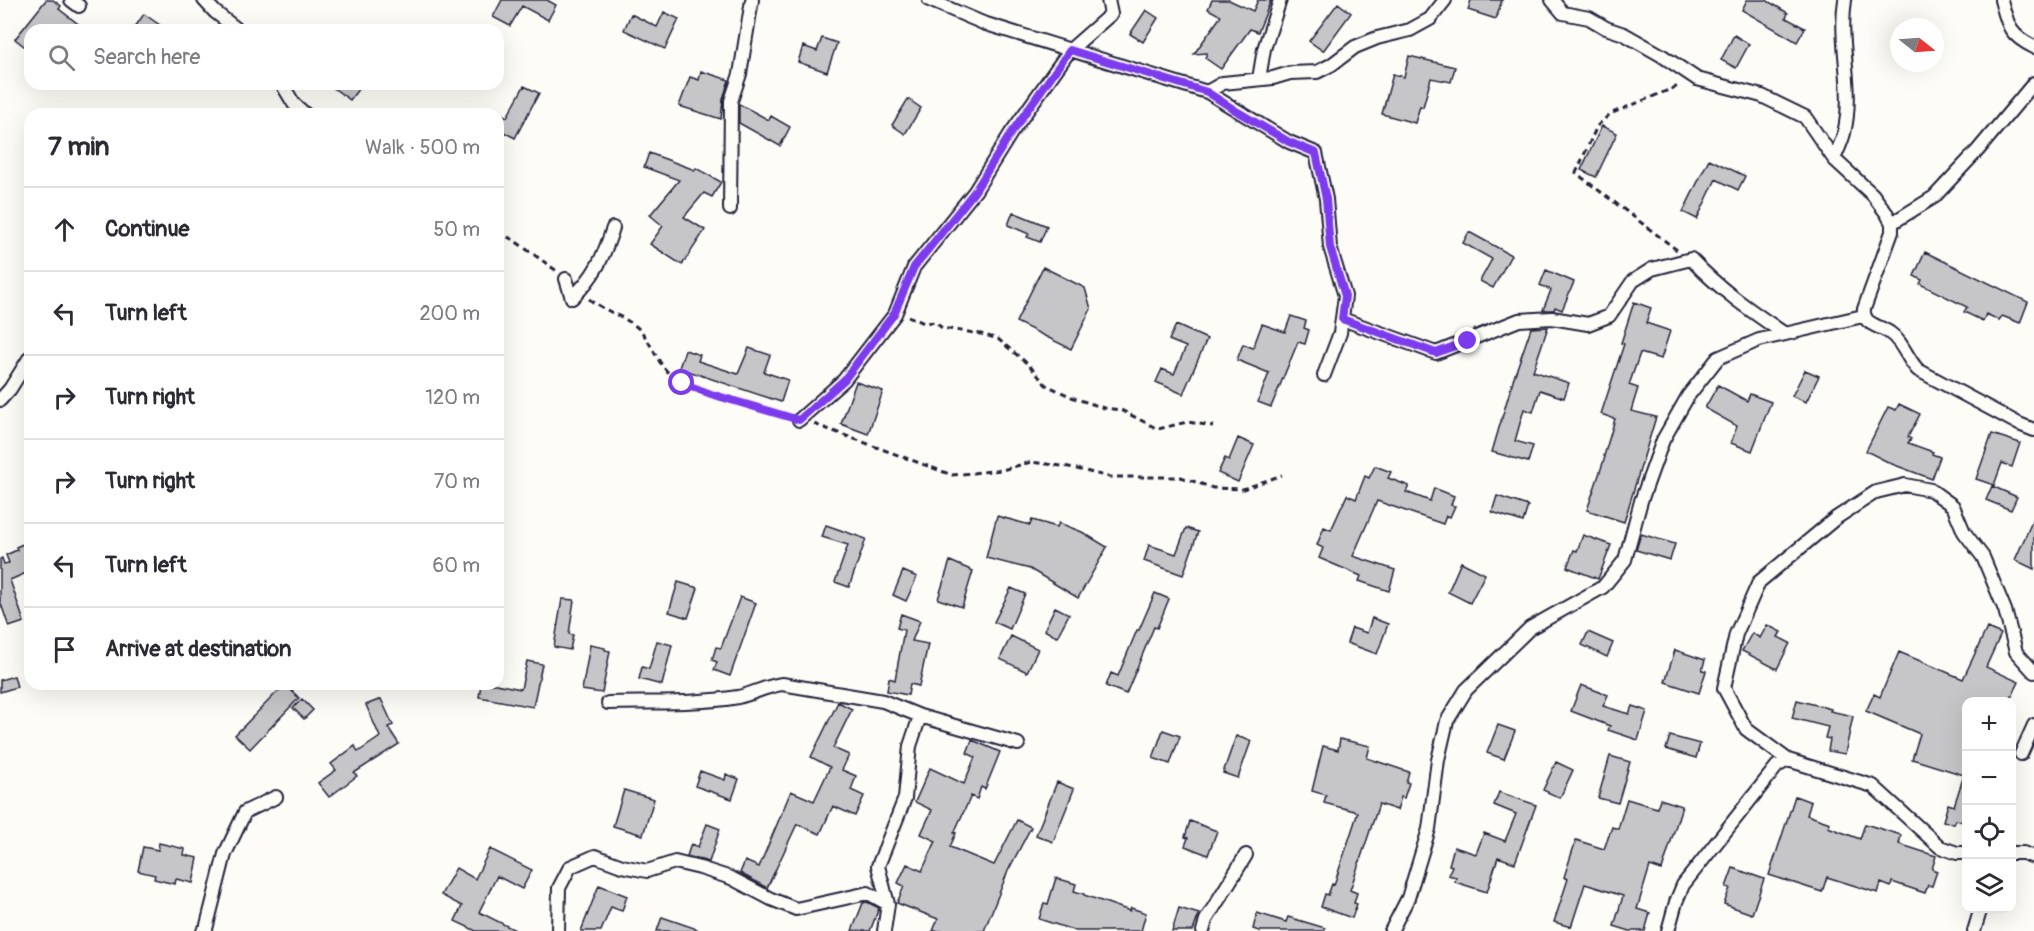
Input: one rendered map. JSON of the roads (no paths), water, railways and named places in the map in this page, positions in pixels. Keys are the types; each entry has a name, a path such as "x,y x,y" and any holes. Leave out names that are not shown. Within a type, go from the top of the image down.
{"street":[{"path":"204,0 230,24"},
{"path":"730,209 731,101 740,74 752,0"},
{"path":"929,0 983,23 1207,92 1289,142 1316,153 1326,199 1330,247 1345,296 1340,333 1324,375"},
{"path":"799,420 844,380 894,314 914,267 975,191 1011,133 1070,50 1111,14 1108,0"},
{"path":"1259,80 1264,49 1280,0"},
{"path":"1207,92 1223,83 1273,78 1290,73 1317,72 1355,47 1377,38 1410,30 1430,19 1445,0"},
{"path":"1552,0 1563,13 1589,18 1606,28 1624,34 1697,79 1762,96 1804,117 1842,169 1873,195 1892,223 1892,232 1863,316"},
{"path":"1834,159 1844,133 1847,108 1842,20 1845,0"},
{"path":"2001,0 2007,22 2017,39 2034,47"},
{"path":"1892,223 1934,197 1978,150 2034,83"},
{"path":"286,90 298,108"},
{"path":"566,279 572,298 586,285 601,263 613,228"},
{"path":"1342,319 1436,353 1519,320 1552,318 1588,324 1610,316 1633,281 1652,269 1691,259 1731,297 1785,334"},
{"path":"1390,931 1408,898 1429,829 1438,760 1447,721 1466,690 1530,628 1603,587 1625,560 1641,501 1663,440 1688,396 1718,358 1759,340 1863,316"},
{"path":"1863,316 1866,321 1889,332 1896,339 1910,363 1918,370 2034,430"},
{"path":"0,400 5,386 24,364"},
{"path":"1962,853 1940,847 1873,786 1788,760 1746,729 1724,688 1736,634 1759,582 1836,518 1876,492 1905,485 1931,490 1953,506 1964,532 1983,557 2005,610 2016,652 2034,672"},
{"path":"608,703 678,702 739,697 768,686 782,684 883,701 920,716 1018,744"},
{"path":"884,931 888,904 878,866 905,798 910,746 920,716"},
{"path":"2021,754 2034,725"},
{"path":"1668,931 1683,885 1777,766 1788,760"},
{"path":"203,931 206,929 225,854 245,812 276,797"},
{"path":"2016,853 2034,857"},
{"path":"1203,931 1206,920 1246,855"},
{"path":"558,931 559,888 570,867 595,856 622,866 647,871 675,862 700,868 731,878 796,909 868,893 888,904"},
{"path":"1974,931 1980,913"}]}
